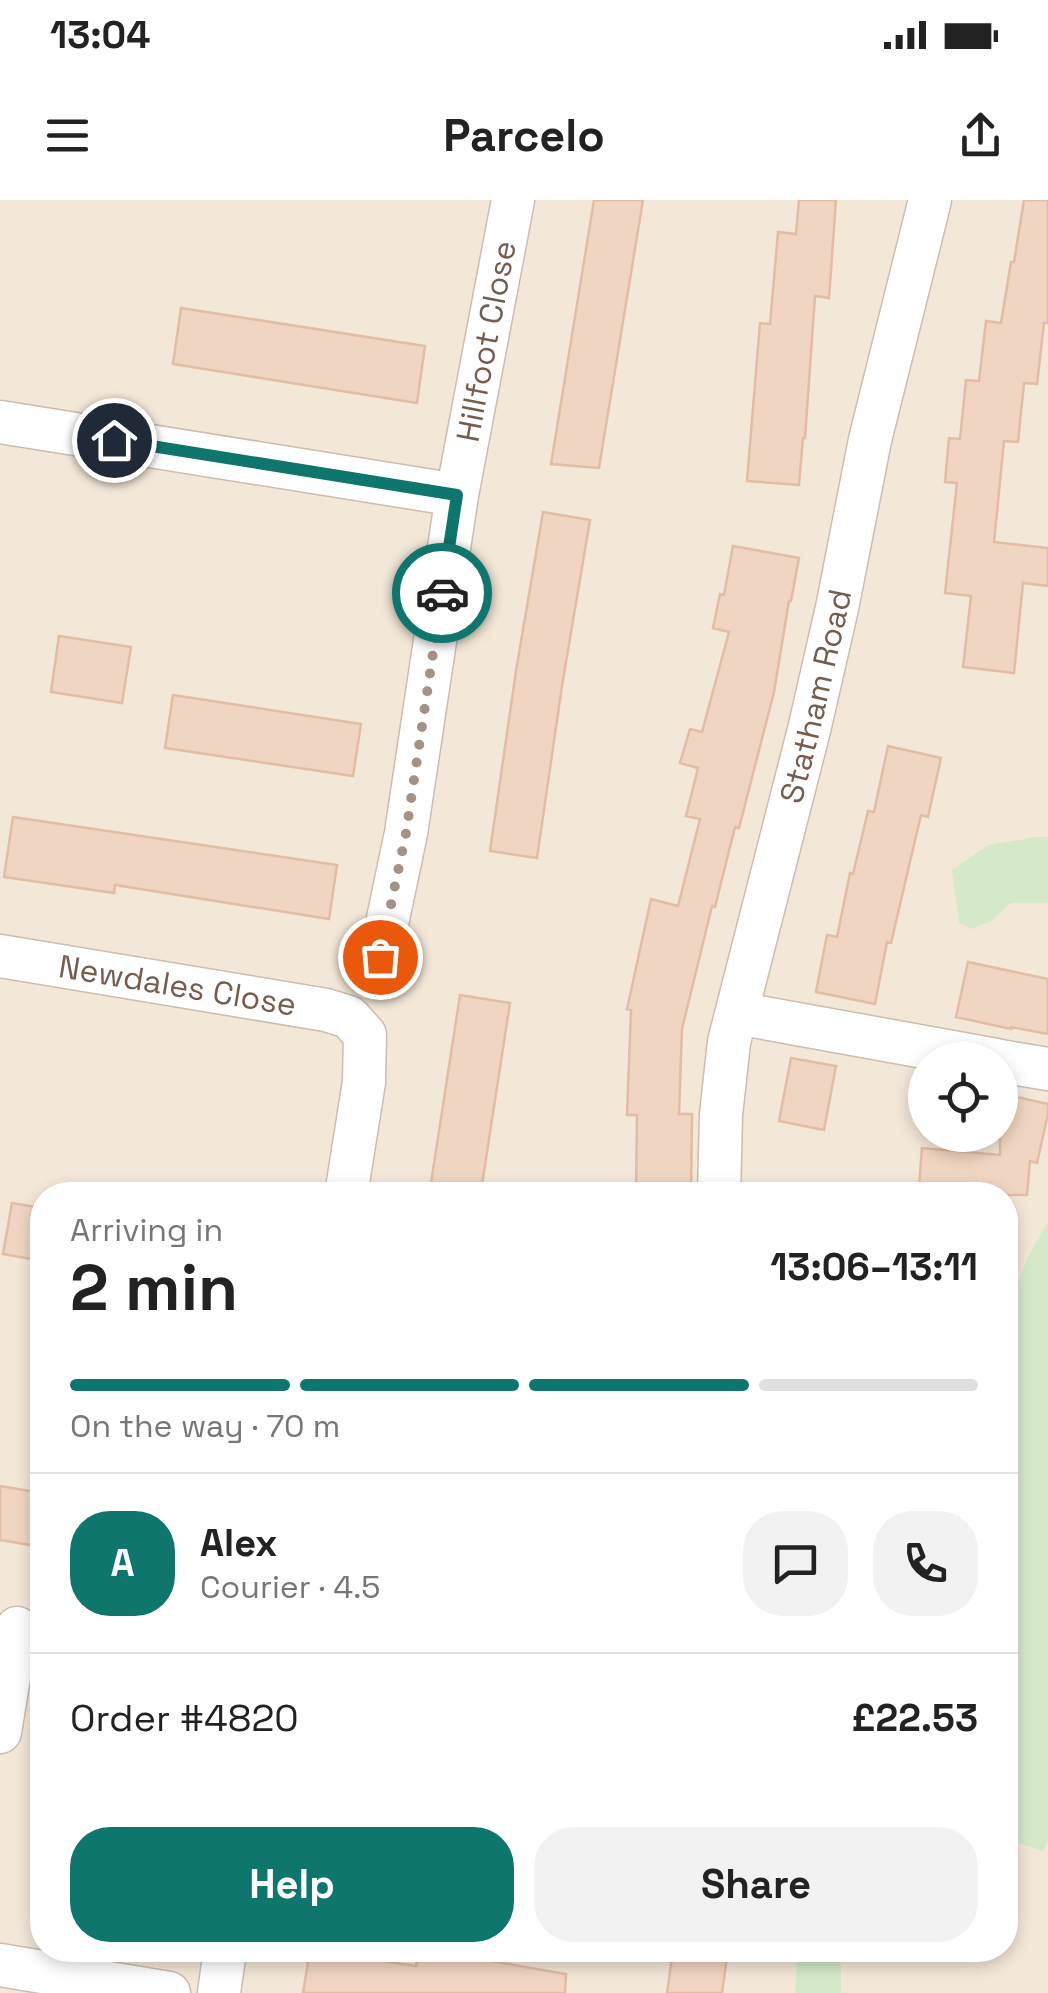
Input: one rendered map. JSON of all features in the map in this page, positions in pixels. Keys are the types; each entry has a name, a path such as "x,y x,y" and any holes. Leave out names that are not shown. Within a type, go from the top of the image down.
{"street":[{"name":"Hillfoot Close","path":"380,957 406,833 457,495 513,200"},
{"name":"Statham Road","path":"719,1182 725,1070 737,1012 813,712 870,440 930,200"},
{"path":"0,422 457,495"},
{"name":"Newdales Close","path":"0,956 350,1017 365,1036 364,1082 348,1182"},
{"path":"737,1012 908,1043"},
{"path":"1018,1064 1048,1069"},
{"path":"0,1732 20,1628"},
{"path":"219,1993 224,1962"},
{"path":"0,1965 170,1993"}],"shaded area":[{"path":"0,200 1048,200 1048,1993 0,1993"}],"green space":[{"path":"1048,837 1048,903 1011,903 991,921 971,929 959,923 952,870 988,845"},
{"path":"1048,1222 1048,1841 1043,1851 1018,1843 1018,1283"},
{"path":"797,1962 840,1962 841,1993 795,1993"}],"building":[{"path":"594,200 643,200 599,468 551,464"},
{"path":"799,200 836,200 829,298 815,296 799,485 747,481 760,323 770,324 778,232 796,234"},
{"path":"1024,200 1048,200 1048,323 1044,323 1037,384 1024,383 1018,442 1004,441 994,542 1048,548 1048,586 1023,583 1014,673 963,667 971,596 945,593 957,483 945,482 949,438 960,439 966,380 979,381 986,321 1001,323"},
{"path":"181,308 425,346 417,403 173,364"},
{"path":"543,512 590,520 537,858 490,851"},
{"path":"733,546 799,558 774,692 739,828 735,827 715,907 712,906 682,1029 679,1114 692,1114 691,1182 636,1182 637,1115 627,1115 631,1010 627,1009 651,899 678,906 700,819 686,816 698,768 680,763 690,729 702,732 729,632 713,628 720,594 724,595"},
{"path":"59,636 131,647 122,703 51,692"},
{"path":"173,695 361,724 353,776 165,748"},
{"path":"888,746 941,758 928,817 921,815 891,943 887,942 875,1004 816,992 827,935 837,937 850,873 853,874 868,811 874,812"},
{"path":"13,817 337,865 329,919 115,885 114,893 4,877"},
{"path":"968,962 1048,979 1048,1034 956,1017"},
{"path":"460,995 510,1003 482,1182 431,1182"},
{"path":"791,1058 836,1066 824,1130 779,1121"},
{"path":"1018,1097 1048,1104 1037,1163 1030,1161 1027,1195 1018,1195 1018,1182 919,1182 922,1152 1018,1152"},
{"path":"12,1203 30,1206 30,1259 3,1254"},
{"path":"0,1486 30,1491 30,1545 0,1540"},
{"path":"308,1962 390,1962 416,1966 417,1962 496,1962 566,1974 565,1993 303,1993"},
{"path":"671,1962 726,1962 722,1993 667,1993"}],"way so far":[{"path":"380,957 406,833 442,593"}],"route":[{"path":"114,440 457,495 442,593"}]}
